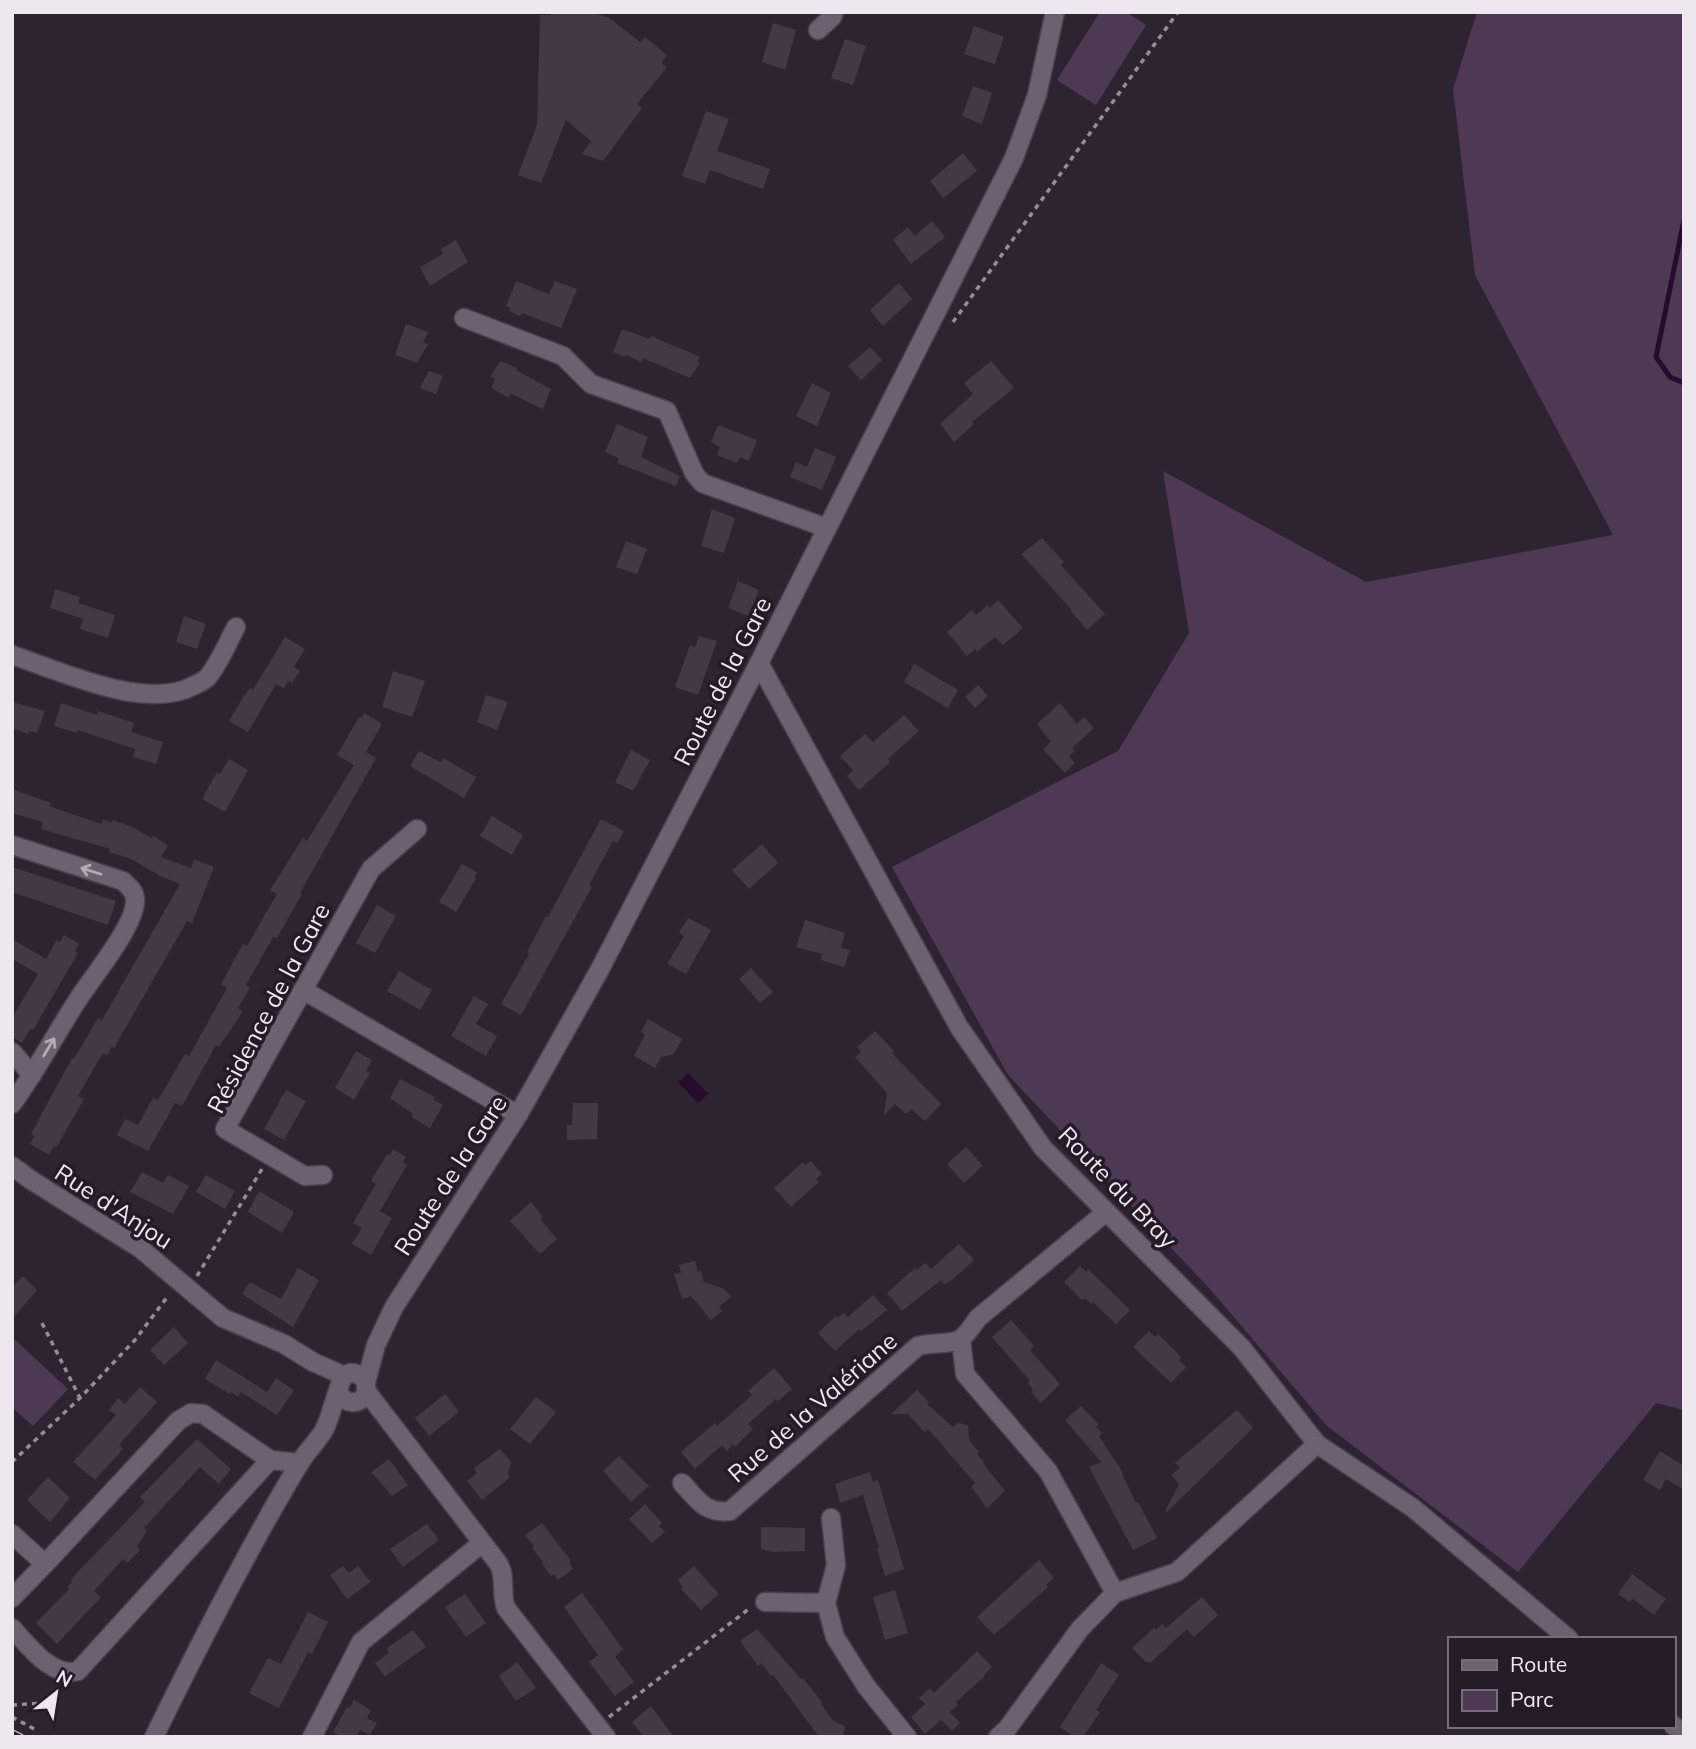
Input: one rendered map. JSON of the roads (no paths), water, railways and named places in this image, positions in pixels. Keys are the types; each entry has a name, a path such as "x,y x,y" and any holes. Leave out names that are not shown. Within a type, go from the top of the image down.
{"street":[{"path":"818,30 834,12"},
{"name":"Route de la Gare","path":"353,1388 395,1305 518,1115 600,971 759,663 1014,158 1037,94 1055,12"},
{"path":"464,318 563,356 591,384 667,411 694,473 702,483 827,528"},
{"path":"12,655 116,689 142,694 166,694 187,689 206,679 236,627"},
{"name":"Route du Bray","path":"759,663 959,1027 1043,1148 1242,1348 1317,1444 1413,1508 1567,1637"},
{"name":"Résidence de la Gare","path":"323,1175 305,1176 225,1129 371,869 417,829"},
{"path":"12,845 124,881 132,890 135,900 130,919 111,952 12,1104"},
{"path":"303,990 518,1115"},
{"path":"12,1052 32,1074"},
{"name":"Rue d'Anjou","path":"12,1166 30,1180 142,1249 223,1318 284,1344 353,1388 386,1417 482,1543"},
{"path":"1106,1212 978,1318 961,1339 965,1374 1048,1471 1115,1593"},
{"name":"Rue de la Valériane","path":"682,1483 707,1509 717,1513 730,1511 918,1346 961,1339"},
{"path":"154,1737 240,1571 300,1463 353,1388"},
{"path":"12,1598 184,1415 203,1414 270,1460 300,1463"},
{"path":"998,1737 1080,1629 1115,1593 1177,1572 1317,1444"},
{"path":"12,1629 59,1671 69,1674 78,1671 270,1460"},
{"path":"831,1518 836,1565 826,1603 835,1637 866,1686 907,1737"},
{"path":"12,1534 45,1564"},
{"path":"312,1737 361,1642 482,1543 503,1571 503,1600 506,1608 601,1731"},
{"path":"765,1602 826,1603"}],"waterway":[{"path":"1684,220 1656,357 1670,377 1684,383"}],"railway":[{"path":"12,1733 20,1737"}]}
